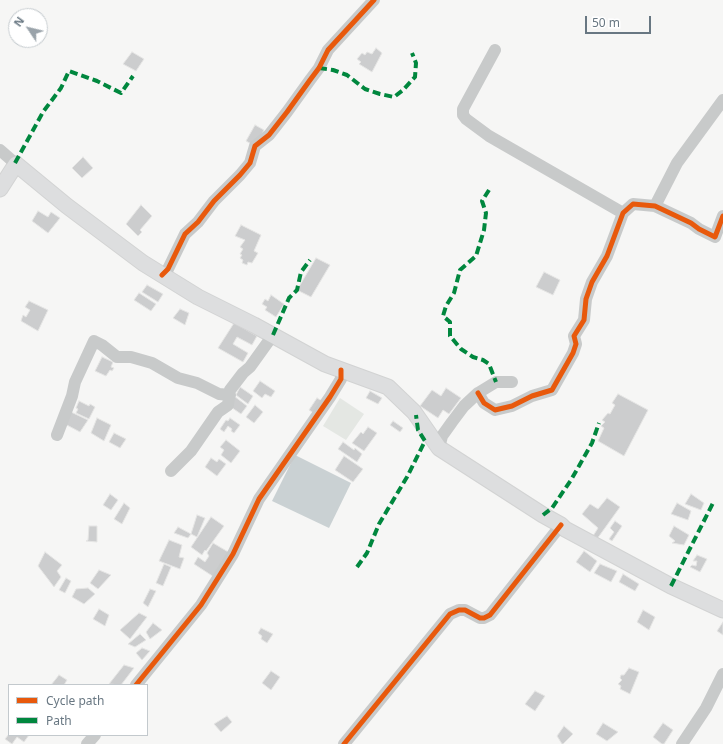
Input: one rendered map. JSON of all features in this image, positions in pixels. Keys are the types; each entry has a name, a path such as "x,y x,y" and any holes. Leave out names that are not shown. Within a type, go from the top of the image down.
{"main road":[{"path":"0,189 16,164 84,219 143,263 162,275 325,364 388,387 414,412 439,448 536,511 561,525 565,529 671,586 723,610"}],"street":[{"path":"162,275 168,269 185,234 198,222 214,201 250,163 255,146 269,135 288,112 319,68 328,50 374,0"},
{"path":"495,50 463,109 463,115 466,120 489,136 623,213"},
{"path":"655,206 676,163 723,100"},
{"path":"0,150 16,164"},
{"path":"478,393 484,403 495,410 512,406 532,396 552,390 573,353 576,344 574,336 584,320 586,299 592,282 607,256 623,213 633,204 655,206 691,223 699,229 719,239 723,216"},
{"path":"171,471 191,451 218,412 228,404 230,390 250,367 272,335"},
{"path":"57,435 72,396 75,382 94,342 102,345 117,357 132,357 152,362 178,378 197,384 219,394 230,394"},
{"path":"137,684 201,605 233,554 259,499 341,379 341,370"},
{"path":"439,448 442,436 464,406 478,393 496,382 512,382"},
{"path":"344,744 450,614 460,610 465,610 480,618 490,615 561,525"},
{"path":"682,744 706,708 723,674"},
{"path":"87,744 94,736"}],"shaded area":[{"path":"340,398 364,414 346,440 323,426"},
{"path":"295,455 351,483 329,528 272,501"}],"building":[{"path":"376,48 382,53 372,72 359,64 361,62 357,59 362,53 365,55 367,52 372,54"},
{"path":"132,52 144,59 136,71 123,64"},
{"path":"255,125 264,130 255,146 246,141"},
{"path":"83,157 93,168 82,178 72,168"},
{"path":"141,205 152,216 140,230 142,232 138,236 126,224"},
{"path":"38,211 48,217 51,212 60,218 48,233 32,221"},
{"path":"241,225 261,235 254,251 258,253 252,263 248,262 247,265 242,263 243,260 240,258 242,255 240,254 243,249 240,247 245,240 235,236"},
{"path":"316,258 330,265 311,297 297,290"},
{"path":"544,272 560,280 553,295 536,287"},
{"path":"147,285 163,294 158,302 142,292"},
{"path":"139,293 156,304 151,311 134,300"},
{"path":"271,295 284,304 276,317 265,310 267,307 262,304 265,299 268,301"},
{"path":"29,301 48,310 38,331 21,321 23,315 26,317 30,310 25,307"},
{"path":"180,309 189,313 185,325 173,318"},
{"path":"234,323 257,336 252,345 237,337 233,344 248,353 243,362 218,348"},
{"path":"102,357 113,362 111,367 114,368 112,371 110,370 106,376 95,371"},
{"path":"260,381 275,391 271,397 265,394 262,398 253,391"},
{"path":"240,387 253,396 248,404 236,395"},
{"path":"446,388 461,398 449,414 443,410 438,418 420,406 432,390 441,396"},
{"path":"370,391 382,398 378,404 366,398"},
{"path":"618,394 648,410 624,456 598,441 604,428 601,426 605,422 602,420 608,413 610,414 615,405 612,403"},
{"path":"234,396 247,406 241,414 228,405"},
{"path":"317,398 325,403 317,415 309,410"},
{"path":"79,401 95,407 89,419 76,413 78,409 76,408"},
{"path":"255,405 263,412 254,423 246,417"},
{"path":"71,412 88,420 80,432 65,424"},
{"path":"97,418 111,425 104,441 91,433"},
{"path":"230,418 240,425 234,433 228,426 224,432 220,429 226,420 228,421"},
{"path":"393,421 403,428 400,432 390,425"},
{"path":"368,427 377,433 364,451 352,443 361,432 363,434"},
{"path":"114,433 126,439 120,448 109,442"},
{"path":"226,440 240,451 231,463 221,455 224,450 220,447"},
{"path":"343,442 354,450 355,448 362,454 357,462 338,449"},
{"path":"344,456 363,469 353,482 335,470"},
{"path":"211,458 217,462 219,459 226,464 217,476 205,467"},
{"path":"110,494 118,500 111,510 103,505"},
{"path":"691,494 704,503 701,510 685,504"},
{"path":"607,498 620,507 597,539 593,536 598,528 582,514 590,504 598,509"},
{"path":"124,503 130,508 122,524 114,519"},
{"path":"677,503 691,511 688,520 671,514"},
{"path":"197,515 205,518 197,537 191,534"},
{"path":"211,517 224,526 202,555 191,547"},
{"path":"615,521 622,526 612,541 609,539 614,532 610,528"},
{"path":"89,526 97,526 97,542 86,541 88,540"},
{"path":"674,526 689,535 684,545 672,543 675,541 669,536"},
{"path":"178,527 191,534 188,538 174,533"},
{"path":"169,540 182,545 179,557 184,558 180,569 159,561"},
{"path":"213,543 230,553 214,577 194,564 198,557 205,562 209,556 207,553"},
{"path":"584,551 597,561 590,572 576,562"},
{"path":"45,552 62,565 57,571 61,577 54,587 38,566"},
{"path":"697,555 707,559 700,572 690,567 692,565 696,566 697,561 693,561"},
{"path":"164,564 171,567 163,586 156,583"},
{"path":"600,564 617,571 611,582 594,573"},
{"path":"99,570 111,575 98,589 90,583"},
{"path":"623,574 639,584 635,591 619,582"},
{"path":"66,578 71,581 65,593 59,590"},
{"path":"88,588 95,594 84,604 72,597 76,589"},
{"path":"150,589 156,591 148,607 143,603"},
{"path":"99,609 109,615 105,626 93,619"},
{"path":"643,610 655,617 649,630 637,622"},
{"path":"139,613 147,617 130,639 120,630"},
{"path":"723,622 723,635 717,631"},
{"path":"153,623 162,630 150,639 146,632"},
{"path":"261,628 273,634 267,643 261,639 262,636 258,633"},
{"path":"140,634 146,640 135,647 128,644"},
{"path":"142,648 150,651 142,660 136,653"},
{"path":"124,665 134,668 122,684 109,684"},
{"path":"629,668 639,672 630,694 620,689 621,686 618,684 622,680 620,678 621,675 624,675"},
{"path":"271,671 280,677 271,690 262,683"},
{"path":"59,675 67,680 65,684 52,684"},
{"path":"535,691 545,696 535,711 525,704"},
{"path":"227,716 232,722 221,732 214,724"},
{"path":"603,723 618,732 607,741 596,734"},
{"path":"663,723 673,730 664,744 662,744 653,737"},
{"path":"564,726 573,734 562,744 557,736"},
{"path":"8,735 28,736 24,742 17,737 12,744 5,739"}],"marked path":[{"path":"319,68 333,70 347,75 365,89 394,97 415,77 416,63 412,53"},
{"path":"15,163 43,112 61,88 69,71 97,81 121,93 133,76"},
{"path":"489,190 482,201 486,213 484,230 476,256 460,270 454,293 446,306 443,316 450,322 450,336 461,349 473,357 483,360 489,364 496,382"},
{"path":"273,335 289,298 297,290 301,272 310,260"},
{"path":"357,567 367,553 379,524 407,477 425,441 418,430 416,415"},
{"path":"543,515 552,508 571,480 592,443 599,423"},
{"path":"671,586 713,503"}],"cycle path":[{"path":"162,275 168,269 185,234 198,222 214,201 250,163 255,146 269,135 287,112 319,68 328,50 374,0"},
{"path":"478,393 484,403 495,410 512,406 532,396 552,390 573,353 576,344 574,336 584,320 586,299 592,282 607,256 623,213 633,204 655,206 691,223 715,237 723,216"},
{"path":"137,684 201,605 233,554 259,499 341,379 341,370"},
{"path":"344,744 450,614 459,610 465,610 480,618 490,615 561,525"}]}
